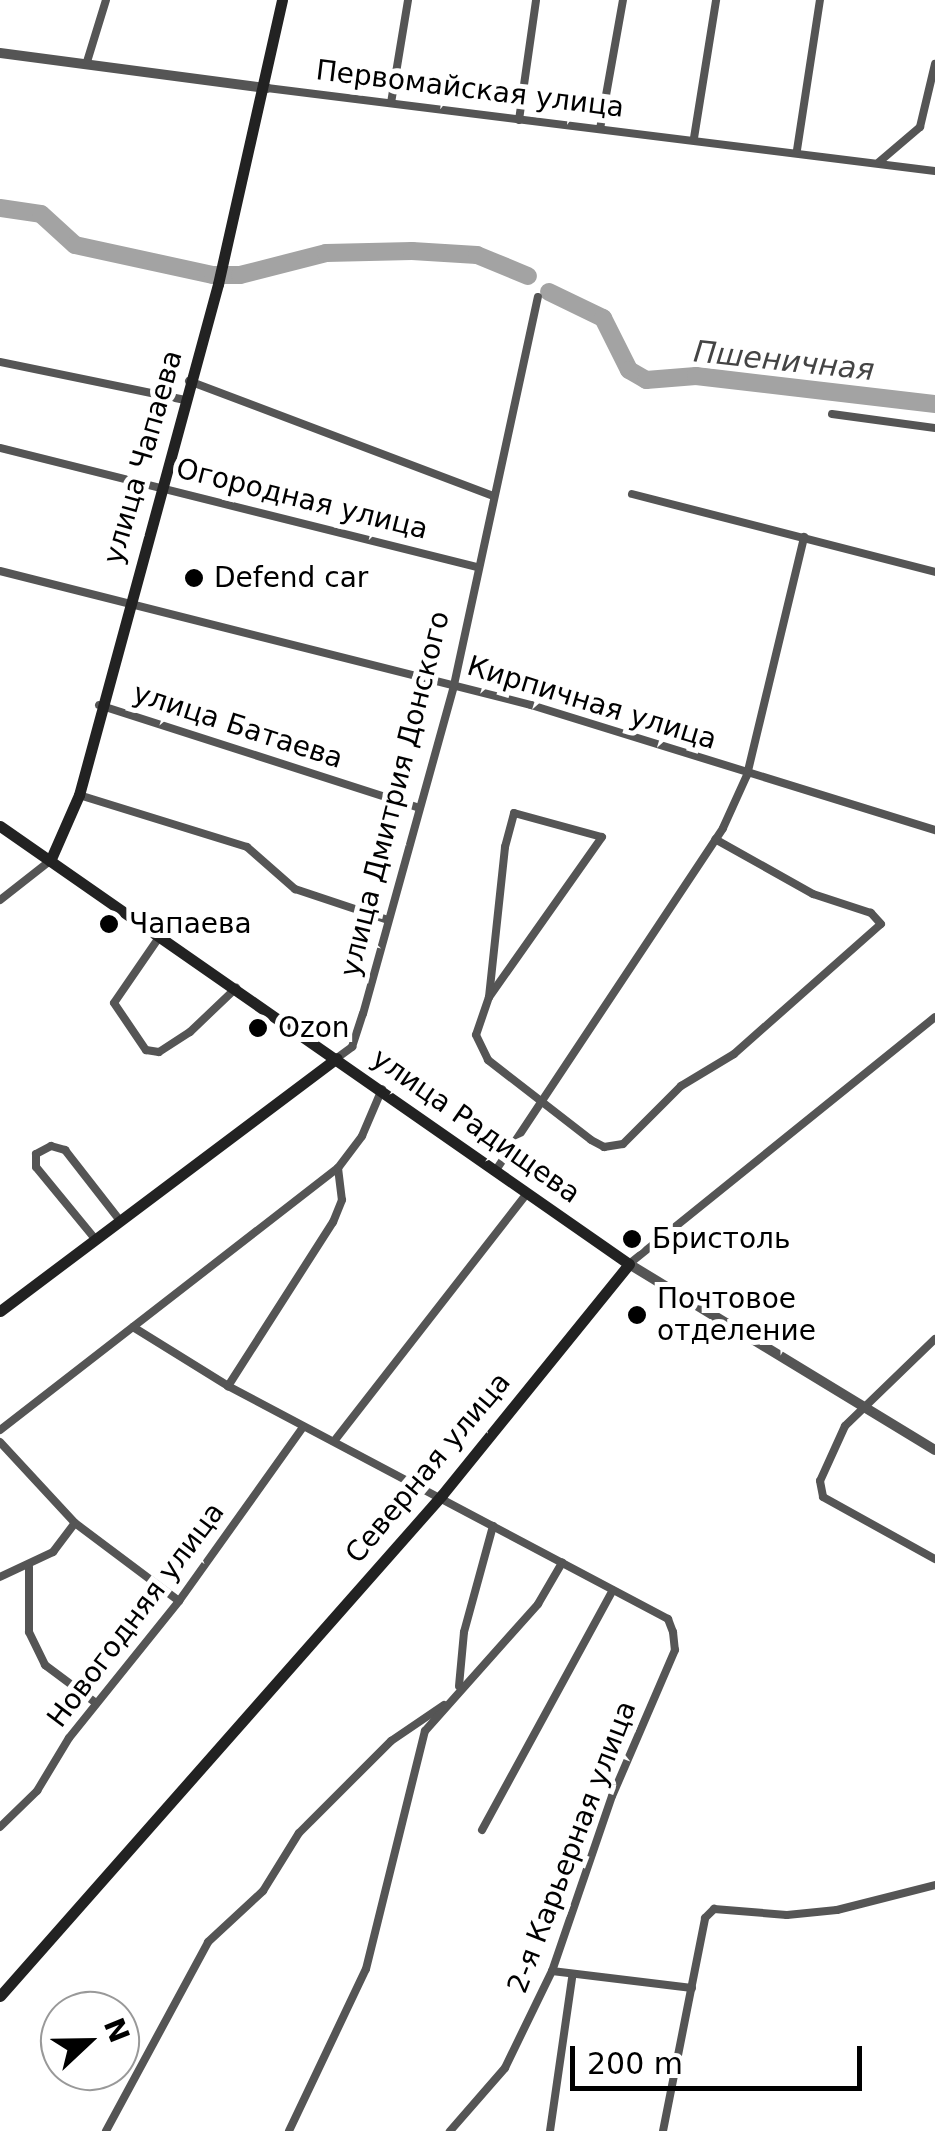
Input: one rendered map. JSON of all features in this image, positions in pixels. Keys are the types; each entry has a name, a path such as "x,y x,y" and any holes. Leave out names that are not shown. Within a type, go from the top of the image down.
{"main road":[{"name":"улица Чапаева","path":"50,860 78,795 188,381 218,284 267,88 282,0"},
{"name":"улица Радищева","path":"0,826 629,1264"},
{"name":"улица Дмитрия Донского","path":"0,1312 337,1058"},
{"name":"Северная улица","path":"0,1996 442,1495 629,1264"}],"street":[{"path":"86,65 106,0"},
{"path":"391,103 408,0"},
{"path":"519,120 536,0"},
{"path":"600,128 624,0"},
{"path":"694,138 716,0"},
{"path":"798,150 820,0"},
{"name":"Первомайская улица","path":"0,53 519,120 798,150 935,171"},
{"path":"878,162 920,127 935,64"},
{"name":"улица Дмитрия Донского","path":"337,1058 352,1047 454,685 476,567 538,298"},
{"path":"0,362 184,400"},
{"path":"188,381 494,496"},
{"path":"832,414 935,428"},
{"name":"Огородная улица","path":"0,448 476,567"},
{"path":"632,494 935,572"},
{"path":"496,1170 715,839 747,775 804,536"},
{"name":"Кирпичная улица","path":"0,570 454,685 935,830"},
{"name":"улица Батаева","path":"99,706 419,808"},
{"path":"78,795 246,848 295,889 388,920"},
{"path":"488,997 602,836 514,813 488,997 477,1046 540,1101 604,1147 623,1144 681,1086 734,1054 881,924 871,914 813,894 715,839"},
{"name":"улица Чапаева","path":"0,900 50,860"},
{"path":"160,936 114,1003 146,1050 159,1052 190,1032 236,988"},
{"name":"Северная улица","path":"629,1264 935,1017"},
{"path":"0,1430 338,1168 362,1136 382,1089"},
{"path":"96,1240 36,1167 36,1154 51,1146 65,1150 122,1222"},
{"path":"228,1386 333,1222 342,1200 338,1168"},
{"path":"335,1440 527,1193"},
{"name":"улица Радищева","path":"629,1264 935,1450"},
{"path":"133,1327 228,1386 442,1495 613,1590 482,1830"},
{"path":"935,1340 862,1407 822,1473 824,1497 935,1559"},
{"name":"Новогодняя улица","path":"0,1826 37,1791 96,1704 179,1601 303,1427"},
{"path":"0,1442 74,1524 179,1601"},
{"path":"0,1577 29,1567 53,1552 74,1524"},
{"path":"459,1686 464,1632 493,1526"},
{"path":"289,2131 366,1968 424,1731 459,1686 538,1604 562,1564"},
{"path":"29,1567 30,1632 45,1665 96,1704"},
{"name":"2-я Карьерная улица","path":"450,2131 505,2068 552,1971 612,1796 674,1650 668,1619 613,1590"},
{"path":"106,2131 208,1942 263,1891 300,1833 390,1741 444,1705"},
{"path":"663,2131 705,1918 714,1909 787,1915 837,1910 935,1886"},
{"path":"552,1971 572,1978 692,1988"},
{"name":"2-я Карьерная улица","path":"550,2131 572,1978"}],"waterway":[{"name":"Пшеничная","path":"0,208 41,214 75,245 213,275 240,275 326,253 412,251 477,255 528,276"},
{"name":"Пшеничная","path":"549,292 603,318 629,370 646,380 696,376 935,404"}],"place":[{"name":"Defend car","path":"194,578"},
{"name":"Чапаева","path":"109,924"},
{"name":"Ozon","path":"258,1028"},
{"name":"Бристоль","path":"632,1239"},
{"name":"Почтовое отделение","path":"637,1315"}]}
